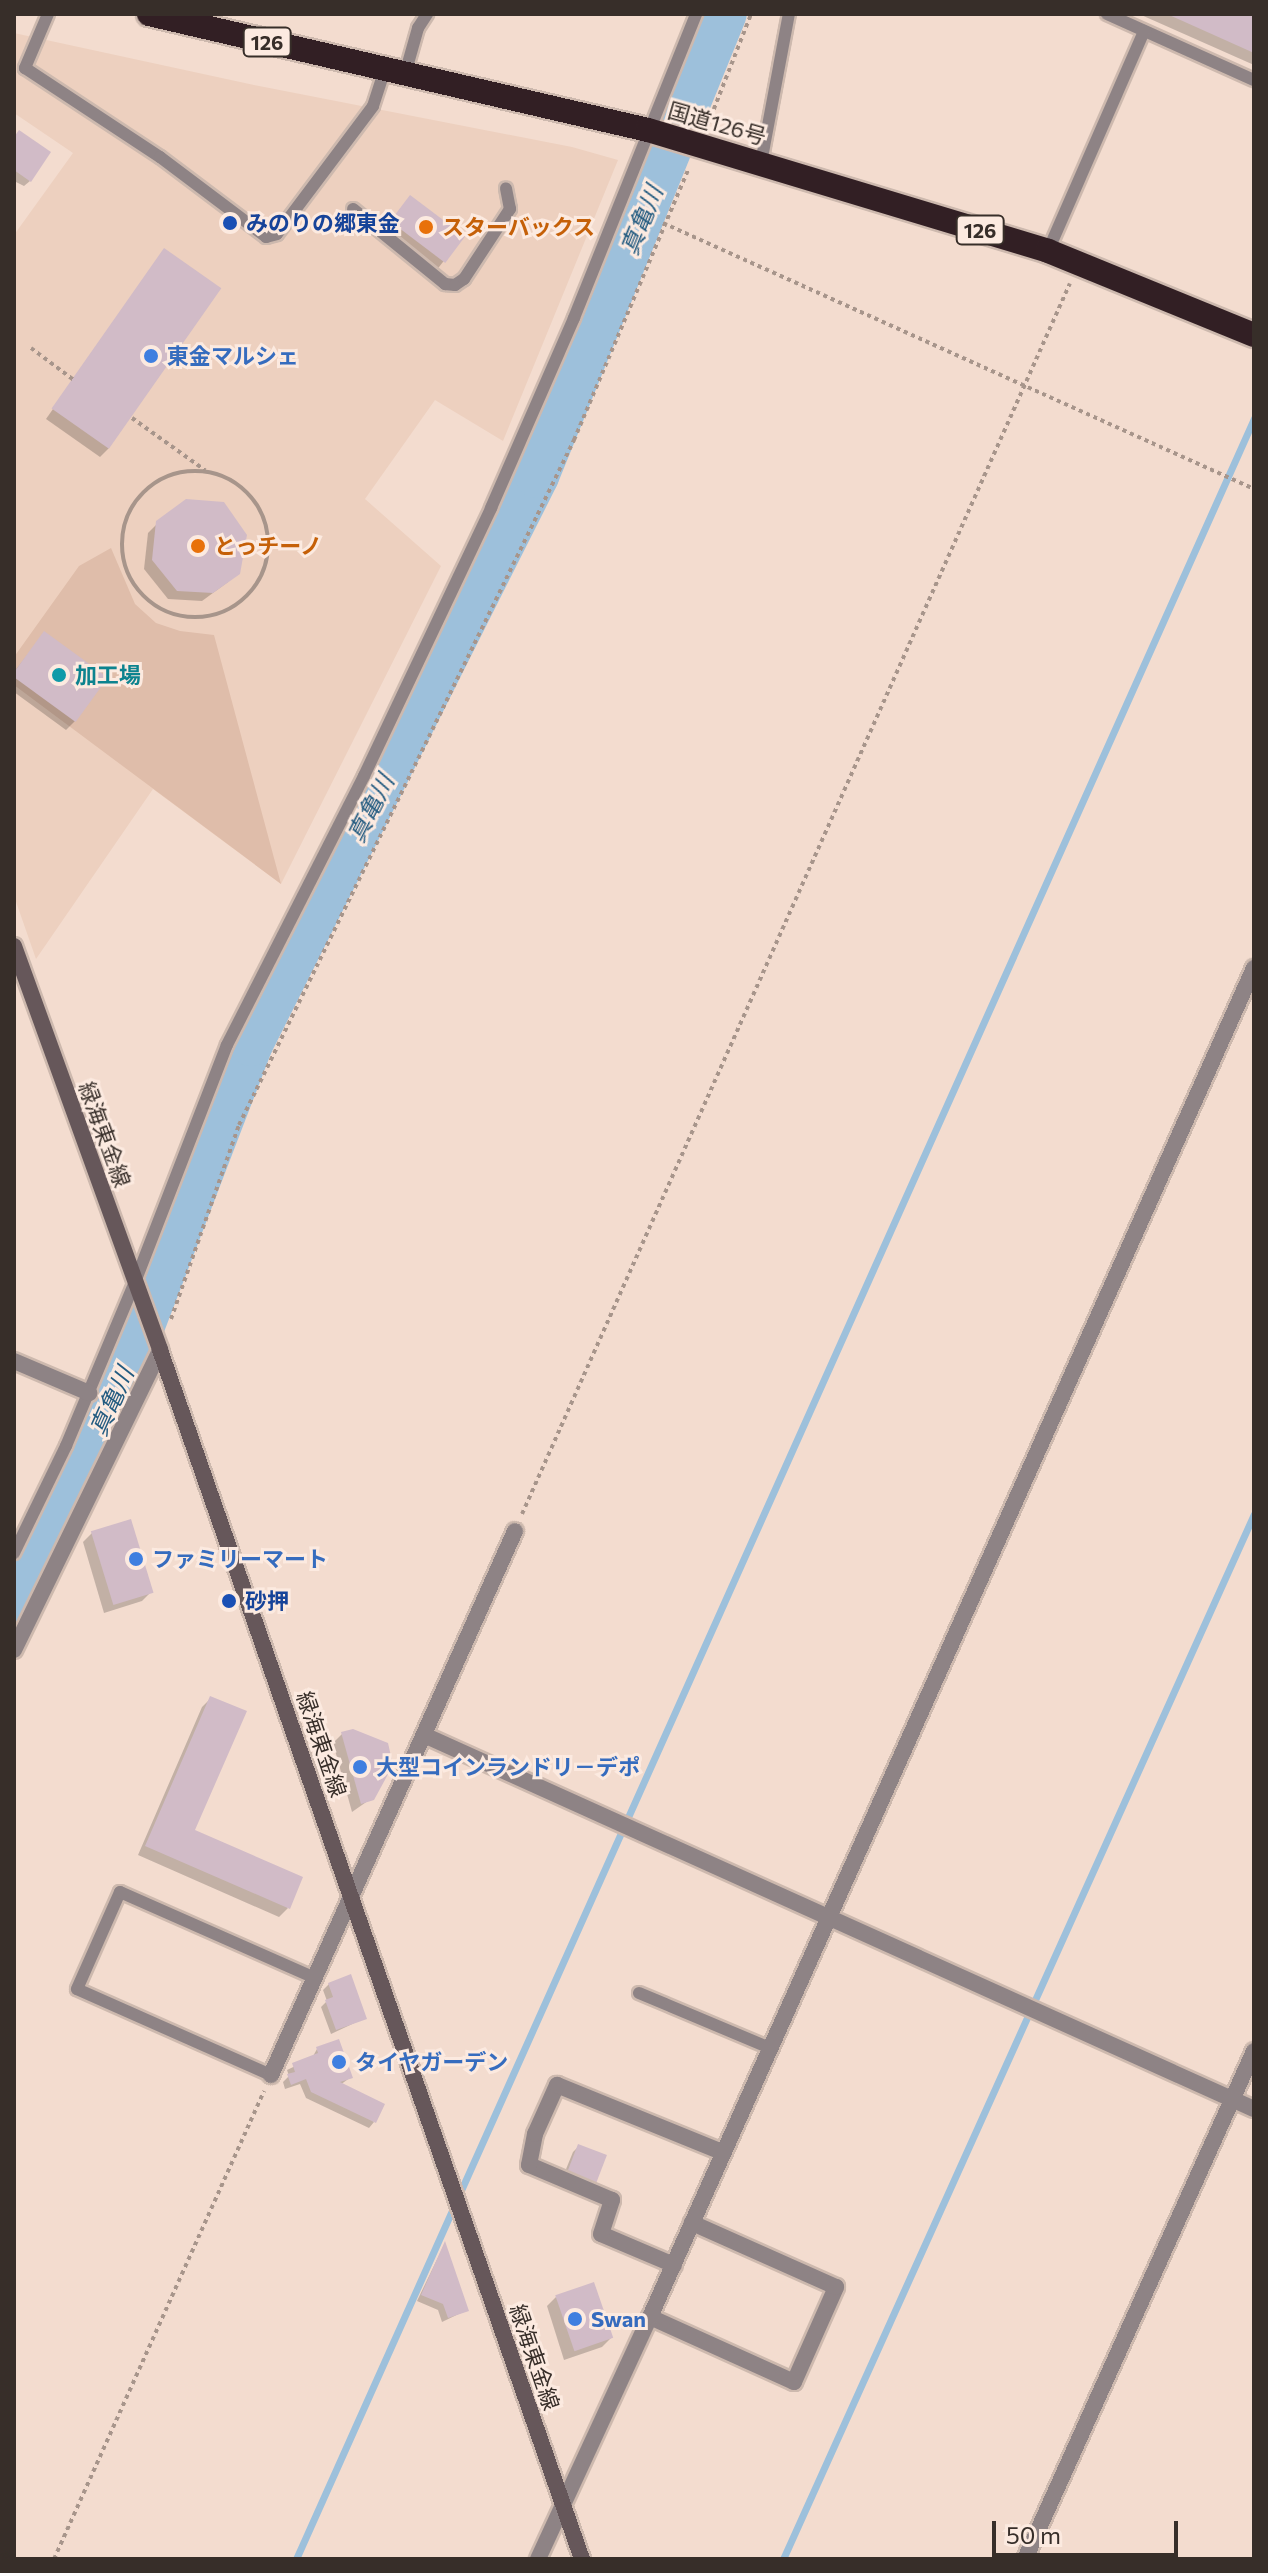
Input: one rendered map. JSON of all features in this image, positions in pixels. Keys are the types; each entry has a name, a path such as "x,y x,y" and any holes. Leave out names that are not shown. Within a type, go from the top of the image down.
{"highway":[{"name":"国道126号","path":"149,14 648,130 1048,251 1254,335"}],"main road":[{"name":"緑海東金線","path":"14,946 160,1350 582,2559"}],"street":[{"path":"538,2559 674,2265 1254,968"},
{"path":"14,1650 160,1350"},
{"path":"14,1361 89,1393"},
{"path":"271,2075 515,1531"},
{"path":"424,1735 1254,2109"},
{"path":"1025,2559 1254,2051"},
{"path":"674,2265 601,2234 612,2200 529,2165 535,2134 557,2085 722,2152"},
{"path":"650,2317 794,2382 836,2287 692,2223"}],"lane":[{"path":"48,14 25,68 160,157 266,237 277,234 373,106 427,14"},
{"path":"14,1553 89,1393 227,1045 364,776 491,508 574,318 696,14"},
{"path":"761,163 789,14"},
{"path":"1107,14 1254,80"},
{"path":"1048,251 1144,31"},
{"path":"353,209 445,284 455,285 464,279 510,209 506,188"},
{"path":"271,2075 77,1989 120,1892 315,1978"},
{"path":"639,1993 770,2048"}],"path":[{"path":"160,1350 239,1125 574,440 663,223 699,146 751,14"},
{"path":"663,223 1254,489"},
{"path":"515,1531 1079,263"},
{"path":"31,348 74,380"},
{"path":"132,418 206,471 232,480 250,495 263,514 269,536 267,560 259,581 245,599 225,612 203,618 180,617 158,608 139,592 126,569 122,544 126,519 139,497 159,480 182,471 206,471"},
{"path":"54,2559 271,2075"}],"shaded area":[{"path":"14,33 254,85 572,147 618,160 503,441 435,400 365,499 441,566 281,884 153,789 36,959 14,896 14,235 73,153 14,113"},
{"path":"111,548 135,604 156,623 180,631 214,635 281,884 14,685 14,657 79,566"}],"building":[{"path":"1167,14 1254,14 1254,53"},
{"path":"19,130 51,152 31,182 14,170 14,137"},
{"path":"410,195 465,237 445,263 390,221"},
{"path":"164,248 221,288 109,449 52,409"},
{"path":"186,499 224,502 247,535 240,574 213,593 177,591 152,560 156,521"},
{"name":"加工場","path":"44,631 108,677 76,722 14,677 14,672"},
{"path":"131,1519 154,1593 113,1605 91,1531"},
{"path":"210,1696 247,1711 195,1830 303,1877 290,1909 145,1846"},
{"path":"353,1729 388,1743 393,1765 374,1800 361,1804 341,1732"},
{"path":"351,1974 367,2019 336,2030 325,2000 333,1997 328,1983"},
{"path":"339,2039 353,2078 340,2082 385,2104 376,2123 311,2092 306,2079 291,2085 287,2074 295,2072 292,2063 318,2053 316,2047"},
{"path":"578,2144 607,2155 596,2184 567,2173"},
{"path":"445,2241 469,2311 448,2318 443,2304 421,2295"},
{"path":"594,2282 613,2338 574,2351 555,2295"}],"waterway":[{"name":"真亀川","path":"14,1601 117,1393 251,1044 537,476 725,14"},
{"path":"296,2559 1254,418"},
{"path":"783,2559 1254,1514"}],"place":[{"name":"みのりの郷東金","path":"230,223"},
{"name":"スターバックス","path":"426,227"},
{"name":"東金マルシェ","path":"151,356"},
{"name":"とっチーノ","path":"198,546"},
{"name":"加工場","path":"59,675"},
{"name":"ファミリーマート","path":"136,1559"},
{"name":"砂押","path":"229,1601"},
{"name":"大型コインランドリ－デポ","path":"360,1767"},
{"name":"タイヤガーデン","path":"339,2062"},
{"name":"Swan","path":"575,2319"}]}
